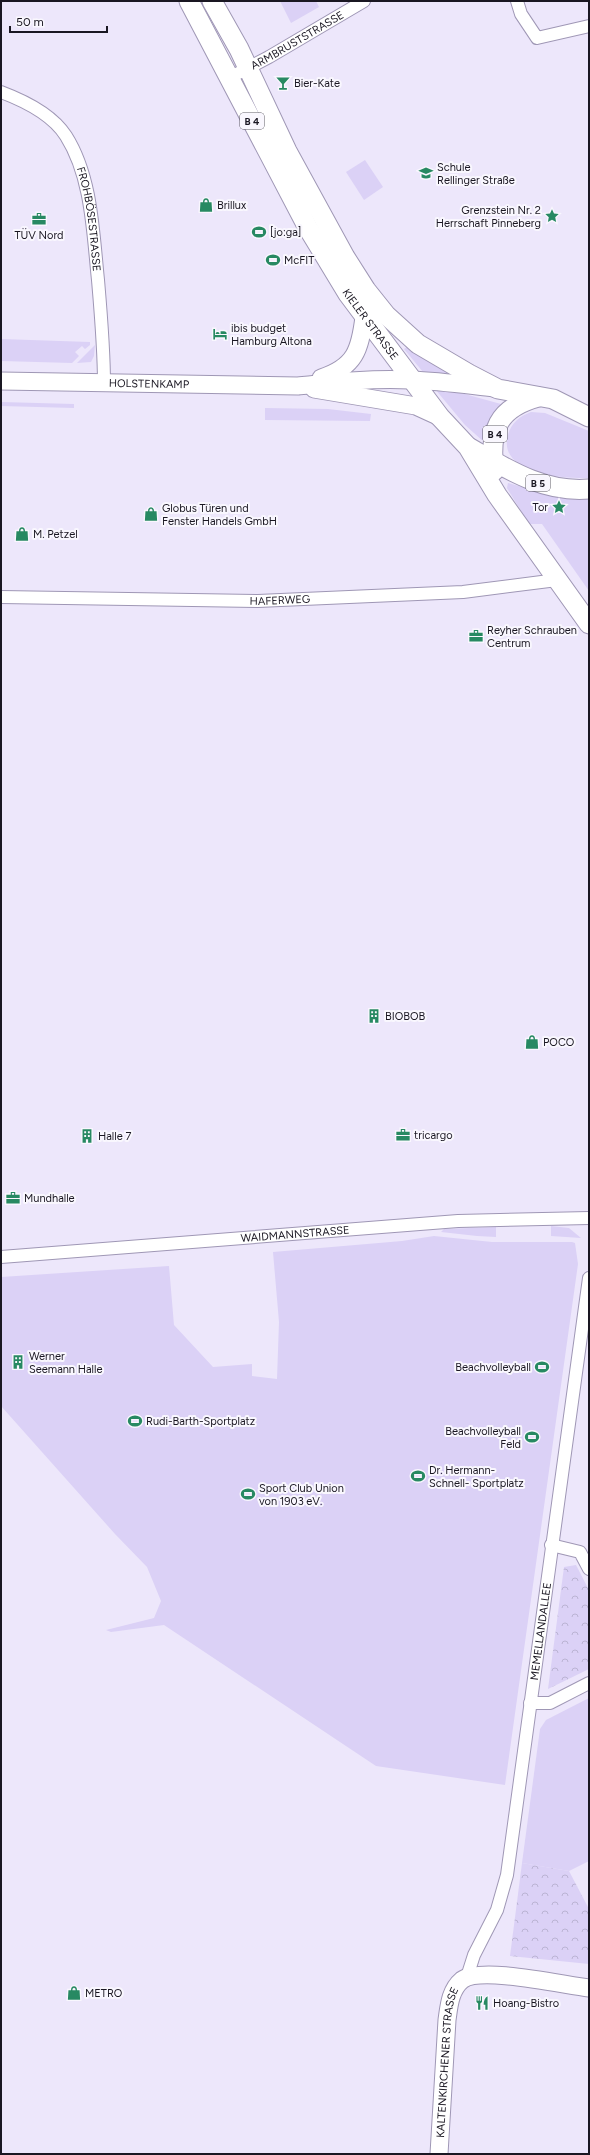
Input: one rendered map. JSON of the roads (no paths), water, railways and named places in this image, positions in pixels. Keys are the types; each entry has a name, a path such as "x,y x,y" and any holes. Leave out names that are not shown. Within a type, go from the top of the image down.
{"main road":[{"name":"KIELER STRASSE","path":"189,1 308,228 364,317 440,417 468,447 497,495 589,624"},
{"name":"KIELER STRASSE","path":"212,1 248,68 287,151 345,257 366,290 399,328 418,344 498,389 546,398 589,417"},
{"path":"298,386 336,373 345,367 358,349 364,317"},
{"name":"HOLSTENKAMP","path":"1,381 104,384 298,386 342,381 412,380 498,389"},
{"name":"HOLSTENKAMP","path":"298,386 416,406 440,417"},
{"path":"546,398 589,402"},
{"name":"B 4","path":"497,495 492,460 494,436 504,415 508,410 522,401 546,398"},
{"name":"B 5","path":"468,447 529,480 555,488 589,489"},
{"path":"468,1977 489,1974 589,1988"},
{"name":"KALTENKIRCHENER STRASSE","path":"439,2154 450,2002 457,1986 468,1977"}],"street":[{"name":"ARMBRUSTSTRASSE","path":"229,78 364,1"},
{"path":"517,1 522,14 537,38 589,26"},
{"name":"FROHBÖSESTRASSE","path":"1,92 36,108 52,120 66,135 78,162 88,201 99,293 104,351 104,384"},
{"name":"HAFERWEG","path":"1,597 273,600 463,592 557,580"},
{"name":"WAIDMANNSTRASSE","path":"1,1257 458,1221 589,1218"},
{"name":"MEMELLANDALLEE","path":"468,1977 474,1955 497,1910 507,1875 551,1545 589,1278"},
{"path":"551,1545 580,1552 589,1569"},
{"path":"530,1703 550,1703 589,1683"}],"place":[{"name":"Bier-Kate","path":"283,83"},
{"name":"Schule Rellinger Straße","path":"426,173"},
{"name":"Brillux","path":"206,205"},
{"name":"Grenzstein Nr. 2 Herrschaft Pinneberg","path":"552,216"},
{"name":"TÜV Nord","path":"39,219"},
{"name":"[jo:ga]","path":"259,232"},
{"name":"McFIT","path":"273,260"},
{"name":"ibis budget Hamburg Altona","path":"220,334"},
{"name":"Tor","path":"559,507"},
{"name":"Globus Türen und Fenster Handels GmbH","path":"151,514"},
{"name":"M. Petzel","path":"22,534"},
{"name":"Reyher Schrauben Centrum","path":"476,636"},
{"name":"BIOBOB","path":"374,1016"},
{"name":"POCO","path":"532,1042"},
{"name":"tricargo","path":"403,1135"},
{"name":"Halle 7","path":"87,1136"},
{"name":"Mundhalle","path":"13,1198"},
{"name":"Werner Seemann Halle","path":"18,1362"},
{"name":"Beachvolleyball","path":"542,1367"},
{"name":"Rudi-Barth-Sportplatz","path":"135,1421"},
{"name":"Beachvolleyball Feld","path":"532,1437"},
{"name":"Dr. Hermann- Schnell- Sportplatz","path":"418,1476"},
{"name":"Sport Club Union von 1903 eV.","path":"248,1494"},
{"name":"METRO","path":"74,1993"},
{"name":"Hoang-Bistro","path":"482,2003"}]}
